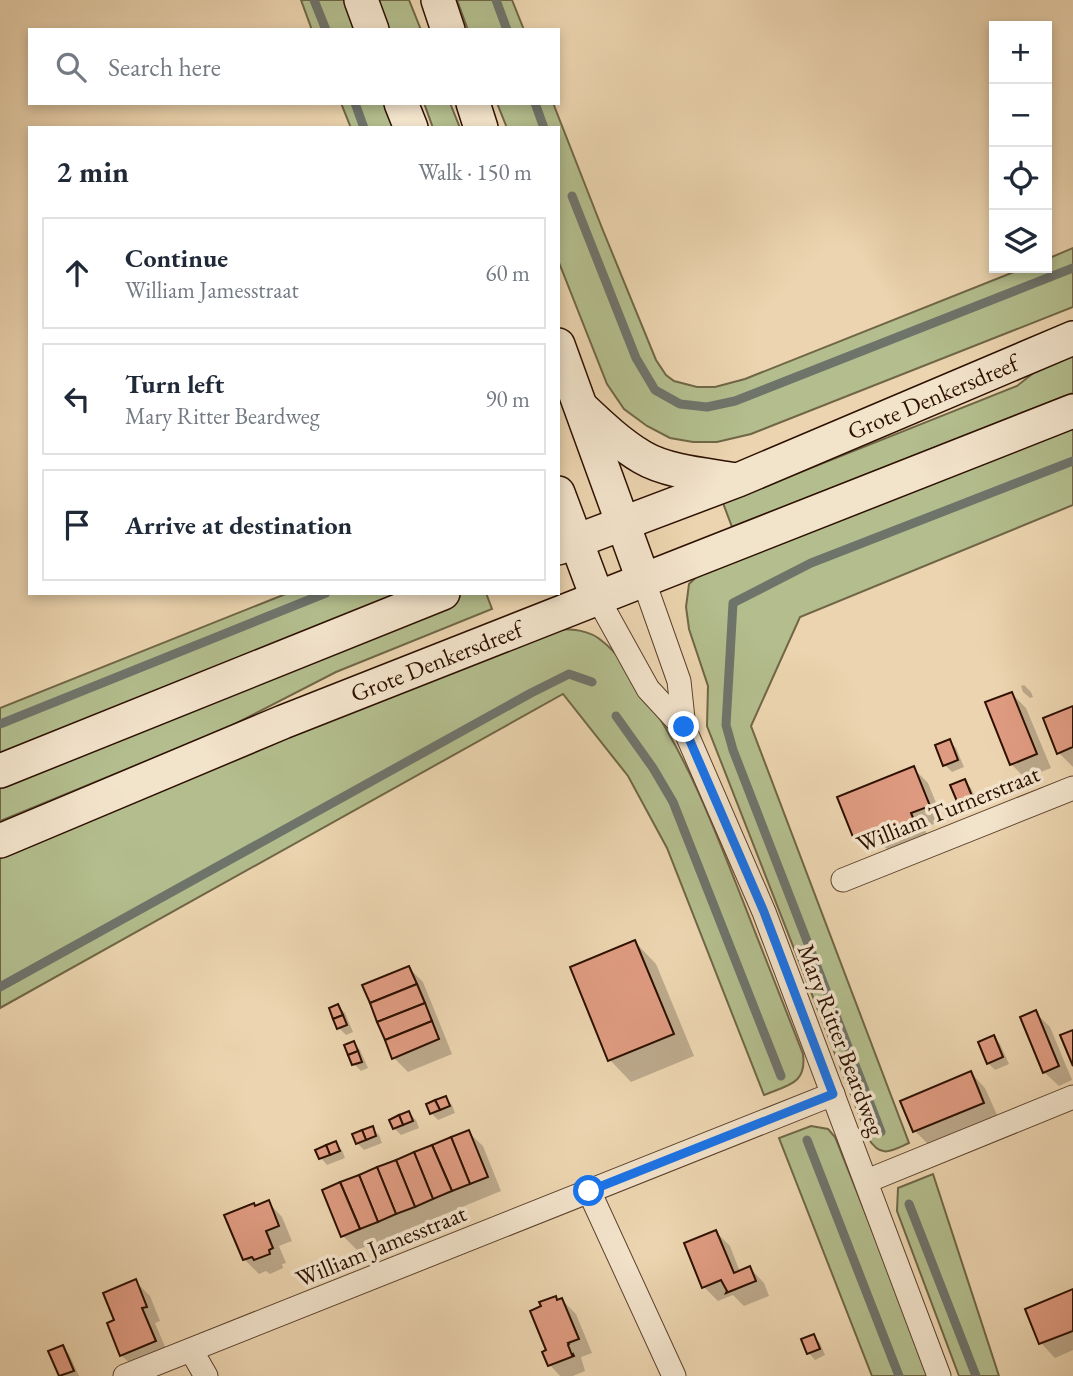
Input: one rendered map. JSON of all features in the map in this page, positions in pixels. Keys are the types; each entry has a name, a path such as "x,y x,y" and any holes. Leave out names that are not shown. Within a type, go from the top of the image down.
{"street":[{"path":"360,0 371,28"},
{"path":"438,0 447,28"},
{"path":"402,105 410,126"},
{"path":"474,105 480,126"},
{"name":"Grote Denkersdreef","path":"567,544 738,480 1073,338"},
{"path":"560,350 643,579"},
{"path":"581,408 643,458 682,472 738,480"},
{"name":"Grote Denkersdreef","path":"0,841 283,722 1073,411"},
{"path":"560,504 567,544 597,597"},
{"name":"Mary Ritter Beardweg","path":"643,579 679,681 684,727 764,912 939,1376"},
{"path":"0,771 438,595"},
{"name":"Mary Ritter Beardweg","path":"597,597 648,689 684,727"},
{"name":"William Turnerstraat","path":"843,880 1073,788"},
{"name":"William Jamesstraat","path":"125,1376 833,1094"},
{"path":"867,1181 1073,1097"},
{"path":"589,1191 674,1376"},
{"path":"191,1350 206,1376"}],"green space":[{"path":"301,0 352,0 363,28 311,28"},
{"path":"371,0 409,0 420,28 385,28"},
{"path":"457,0 512,0 523,28 467,28"},
{"path":"342,105 394,105 401,126 350,126"},
{"path":"425,105 451,105 459,126 432,126"},
{"path":"498,105 554,105 656,360 666,375 674,381 697,387 715,387 745,379 1011,273 1052,273 1052,257 1073,248 1073,307 751,434 717,442 670,438 647,426 624,409 607,384 560,265 560,126 506,126"},
{"path":"1073,352 1073,393 732,527 723,503 1017,386 1041,367"},
{"path":"1073,425 1073,505 800,617 751,726 909,1143 882,1151 868,1138 707,726 708,686 689,629 686,607 689,584 706,568"},
{"path":"283,595 412,595 0,761 0,708"},
{"path":"457,595 487,595 492,609 336,672 227,728 0,821 0,780"},
{"path":"557,629 586,632 602,641 630,673 673,741 717,836 803,1054 802,1072 794,1082 764,1095 667,848 628,776 563,694 0,1008 0,853"},
{"path":"811,1126 828,1129 835,1137 930,1376 872,1376 779,1138"},
{"path":"933,1174 999,1376 959,1376 897,1211 898,1188"}],"building":[{"path":"1012,692 1037,754 1010,765 985,702"},
{"path":"1073,706 1073,747 1057,754 1043,718"},
{"path":"950,739 958,760 943,766 935,745"},
{"path":"914,766 930,806 911,813 916,825 876,841 872,830 853,837 837,797"},
{"path":"965,779 974,801 959,806 950,785"},
{"path":"635,940 674,1034 608,1061 570,967"},
{"path":"409,966 417,984 370,1003 362,985"},
{"path":"417,984 425,1003 377,1022 370,1003"},
{"path":"425,1003 432,1021 385,1040 377,1022"},
{"path":"338,1004 343,1015 333,1019 329,1008"},
{"path":"1036,1010 1059,1066 1043,1073 1020,1017"},
{"path":"343,1015 347,1025 337,1029 333,1019"},
{"path":"432,1021 439,1039 392,1059 385,1040"},
{"path":"1073,1030 1073,1066 1060,1035"},
{"path":"994,1035 1003,1057 987,1064 978,1042"},
{"path":"354,1041 358,1051 348,1055 344,1045"},
{"path":"358,1051 362,1062 352,1065 348,1055"},
{"path":"971,1071 984,1103 913,1132 900,1101"},
{"path":"446,1096 450,1106 440,1110 435,1100"},
{"path":"435,1100 440,1110 430,1114 426,1104"},
{"path":"409,1111 413,1121 403,1125 399,1115"},
{"path":"399,1115 403,1125 393,1129 389,1120"},
{"path":"373,1126 376,1136 366,1140 362,1130"},
{"path":"362,1130 366,1140 356,1144 352,1134"},
{"path":"469,1130 488,1177 470,1184 451,1137"},
{"path":"451,1137 470,1184 452,1191 432,1145"},
{"path":"336,1141 340,1151 330,1155 326,1145"},
{"path":"326,1145 330,1155 319,1159 315,1150"},
{"path":"432,1145 452,1191 433,1199 414,1152"},
{"path":"414,1152 433,1199 415,1207 396,1160"},
{"path":"396,1160 415,1207 396,1214 377,1167"},
{"path":"377,1167 396,1214 378,1222 359,1175"},
{"path":"359,1175 378,1222 360,1229 340,1182"},
{"path":"340,1182 360,1229 341,1237 322,1190"},
{"path":"269,1200 279,1226 266,1231 273,1248 269,1250 270,1254 254,1260 252,1257 243,1260 224,1215"},
{"path":"716,1230 734,1273 750,1266 756,1281 726,1293 721,1280 702,1288 684,1243"},
{"path":"136,1279 147,1307 142,1308 156,1341 120,1356 107,1323 114,1320 103,1293"},
{"path":"1073,1289 1073,1331 1039,1344 1025,1309"},
{"path":"556,1296 557,1300 562,1298 579,1339 568,1343 574,1356 548,1366 542,1352 546,1350 530,1311 541,1306 539,1302"},
{"path":"814,1334 820,1349 807,1354 801,1339"},
{"path":"63,1345 74,1371 59,1376 48,1351"}],"waterway":[{"path":"314,0 325,28"},
{"path":"496,0 506,28"},
{"path":"356,105 363,126"},
{"path":"536,105 543,126"},
{"path":"572,196 636,358 655,390 680,404 707,407 735,401 1073,268"},
{"path":"881,1132 733,750 726,725 733,603 811,563 1073,461"},
{"path":"0,724 321,595"},
{"path":"0,987 531,693 569,674 592,682"},
{"path":"616,716 653,768 673,802 781,1076"},
{"path":"807,1140 899,1376"},
{"path":"909,1204 976,1376"}],"route":[{"path":"589,1191 833,1094 764,912 684,727"}]}
